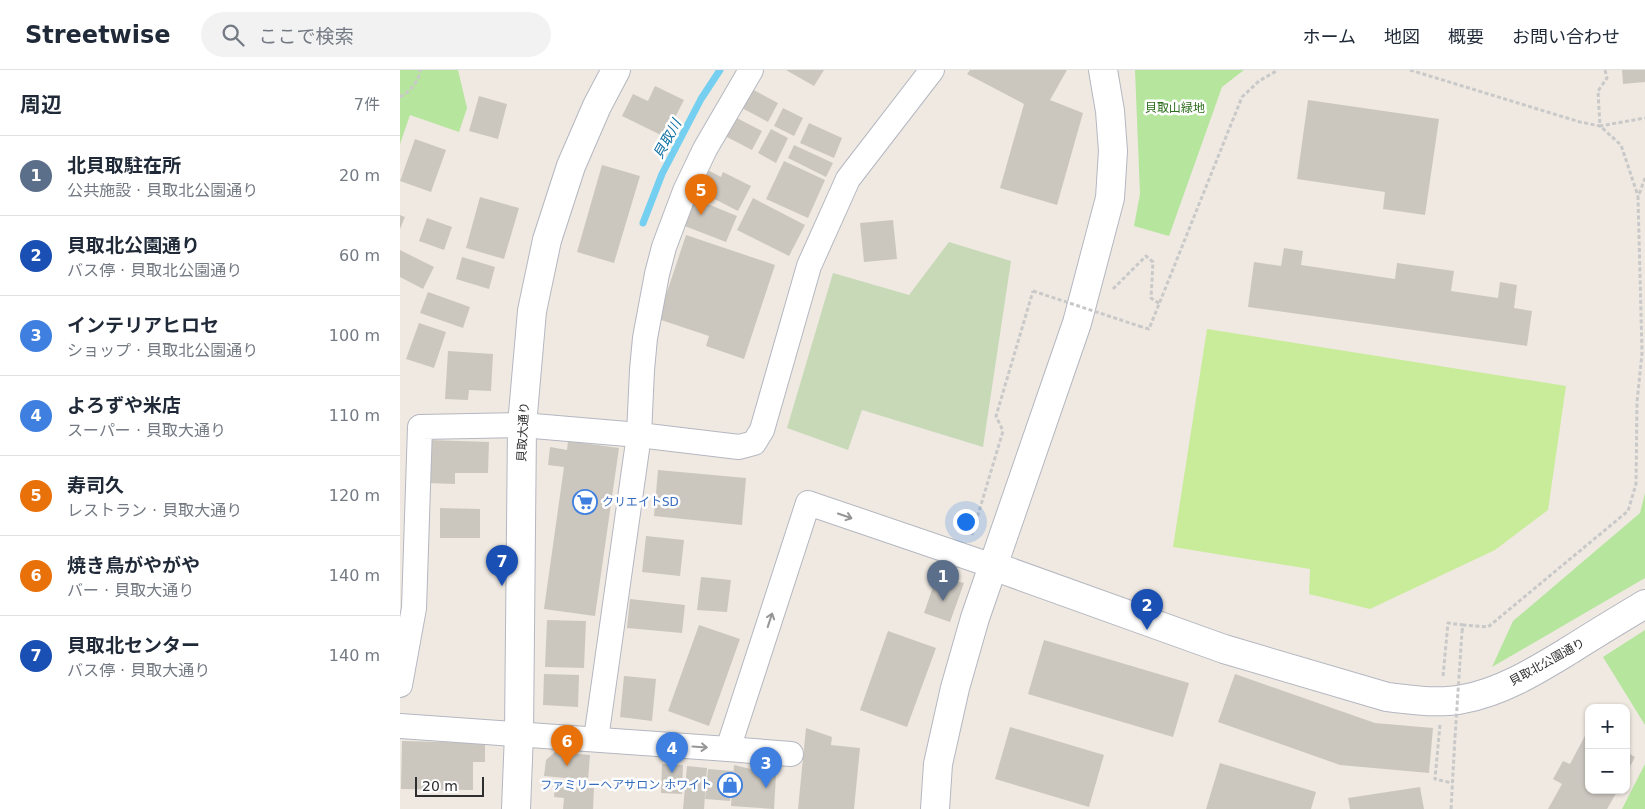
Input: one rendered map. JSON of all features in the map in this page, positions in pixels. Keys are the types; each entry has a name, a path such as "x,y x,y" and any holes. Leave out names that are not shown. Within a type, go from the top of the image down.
{"street":[{"name":"貝取大通り","path":"516,809 519,734 522,425 532,311 547,240 571,166 596,106 616,70"},
{"path":"596,739 639,435 642,370 650,306 664,247 685,191 705,149 751,70"},
{"path":"935,809 938,764 954,688 976,618 987,564 1077,323 1110,198 1113,151 1110,111 1102,70"},
{"path":"400,685 414,608 420,427 522,425 639,435 739,447 754,443 762,430 809,266 848,178 922,73"},
{"path":"728,748 808,503 987,564"},
{"name":"貝取北公園通り","path":"987,564 1224,649 1387,697 1413,700 1462,700 1485,694 1530,674 1645,604"},
{"path":"400,726 791,754"}],"path":[{"path":"400,97 413,87 420,76 420,70"},
{"path":"987,564 984,545 971,538 1004,431 996,416 1033,291 1149,329 1242,97 1259,81 1278,70"},
{"path":"1410,70 1580,122 1600,126 1645,118"},
{"path":"1443,677 1448,623 1488,627 1628,511 1636,484 1638,402 1642,353 1638,197 1621,145 1600,126 1598,91 1606,78 1605,70"},
{"path":"1638,197 1645,178"},
{"path":"1108,287 1113,289 1146,256 1153,262 1151,298 1160,304"},
{"path":"1451,809 1462,625"},
{"path":"1441,720 1436,779 1452,783"}],"green space":[{"path":"400,70 458,70 467,108 459,132 410,115 400,144"},
{"name":"貝取山緑地","path":"1135,70 1244,70 1222,87 1169,236 1134,226 1140,194"},
{"path":"949,242 1011,261 983,447 862,410 848,450 787,428 833,273 909,295"},
{"path":"1207,329 1566,386 1548,510 1495,550 1370,609 1309,594 1310,569 1173,547"},
{"path":"1645,493 1645,578 1492,667 1513,621 1640,513"},
{"path":"1645,630 1645,725 1603,657"},
{"path":"1645,764 1645,809 1622,809"}],"building":[{"path":"786,70 824,70 814,86"},
{"path":"970,70 1067,70 1050,100 1083,113 1057,205 1000,188 1024,104 967,74"},
{"path":"1622,70 1645,70 1645,82 1623,84"},
{"path":"655,86 684,100 665,137 622,116 633,94 648,101"},
{"path":"750,88 778,103 768,122 740,107"},
{"path":"479,96 507,104 498,139 469,131"},
{"path":"1308,100 1439,119 1425,215 1383,209 1385,192 1297,179"},
{"path":"783,108 803,118 794,136 774,126"},
{"path":"733,116 762,131 752,150 723,135"},
{"path":"809,123 842,138 834,158 800,143"},
{"path":"771,129 788,138 776,163 758,153"},
{"path":"415,139 446,150 431,192 400,181"},
{"path":"794,145 833,163 826,177 788,158"},
{"path":"784,161 825,180 808,218 766,199"},
{"path":"602,165 640,176 614,263 577,252"},
{"path":"706,169 721,177 723,172 751,186 738,211 695,189"},
{"path":"480,197 519,208 504,259 466,248"},
{"path":"693,198 737,216 726,242 682,225"},
{"path":"753,198 805,225 789,256 737,230"},
{"path":"400,215 405,217 400,229"},
{"path":"427,218 452,227 444,250 419,241"},
{"path":"893,220 897,259 864,262 860,223"},
{"path":"686,235 775,265 744,359 706,346 709,336 658,319"},
{"path":"1284,248 1303,251 1301,265 1395,279 1397,263 1454,271 1451,291 1498,298 1500,282 1517,285 1514,308 1532,311 1527,346 1248,307 1254,262 1281,266"},
{"path":"400,250 434,267 423,289 400,277"},
{"path":"462,257 495,267 489,289 456,279"},
{"path":"428,292 470,307 463,328 420,313"},
{"path":"419,323 446,332 434,368 406,359"},
{"path":"448,351 493,354 491,391 469,390 468,400 445,399"},
{"path":"430,440 489,442 488,473 455,473 455,484 428,483"},
{"path":"568,441 619,448 595,616 544,609 564,467 548,465 550,447 567,450"},
{"path":"658,470 746,478 742,525 654,516"},
{"path":"440,508 480,509 480,538 440,538"},
{"path":"646,536 684,540 680,576 642,572"},
{"path":"701,577 731,580 727,612 697,610"},
{"path":"952,580 964,583 950,622 924,613 934,584 949,589"},
{"path":"630,599 685,605 682,633 627,628"},
{"path":"547,620 586,621 584,668 545,667"},
{"path":"699,625 740,639 709,726 668,711"},
{"path":"888,631 936,648 907,727 860,710"},
{"path":"1044,640 1189,683 1173,737 1028,694"},
{"path":"544,674 579,675 578,707 543,705"},
{"path":"1235,674 1375,723 1433,728 1429,773 1340,765 1218,722"},
{"path":"624,676 656,679 652,721 620,717"},
{"path":"1010,727 1104,755 1089,807 995,779"},
{"path":"806,728 832,737 831,745 860,748 854,809 798,809"},
{"path":"1585,736 1585,794 1616,794 1607,809 1548,809 1562,784 1553,779 1563,761 1570,764"},
{"path":"402,741 485,743 485,762 473,762 473,790 401,789"},
{"path":"555,752 590,755 588,780 544,776 546,760"},
{"path":"1630,754 1635,757 1630,766"},
{"path":"1220,763 1316,792 1311,809 1206,809"},
{"path":"662,764 683,765 682,794 661,793"},
{"path":"734,765 776,775 774,809 731,806"},
{"path":"687,766 707,768 704,809 683,809"},
{"path":"708,769 733,771 730,801 705,799"},
{"path":"555,786 594,788 593,809 563,809 564,798 554,797"},
{"path":"1420,787 1424,809 1350,809 1348,798"}],"waterway":[{"name":"貝取川","path":"643,223 662,174 701,99 720,70"}],"place":[{"name":"寿司久","path":"701,215"},
{"name":"クリエイトSD","path":"585,502"},
{"name":"貝取北センター","path":"502,586"},
{"name":"北貝取駐在所","path":"943,601"},
{"name":"貝取北公園通り","path":"1147,630"},
{"name":"焼き鳥がやがや","path":"567,766"},
{"name":"よろずや米店","path":"672,773"},
{"name":"ファミリーヘアサロン ホワイト","path":"730,785"},
{"name":"インテリアヒロセ","path":"766,788"}]}
